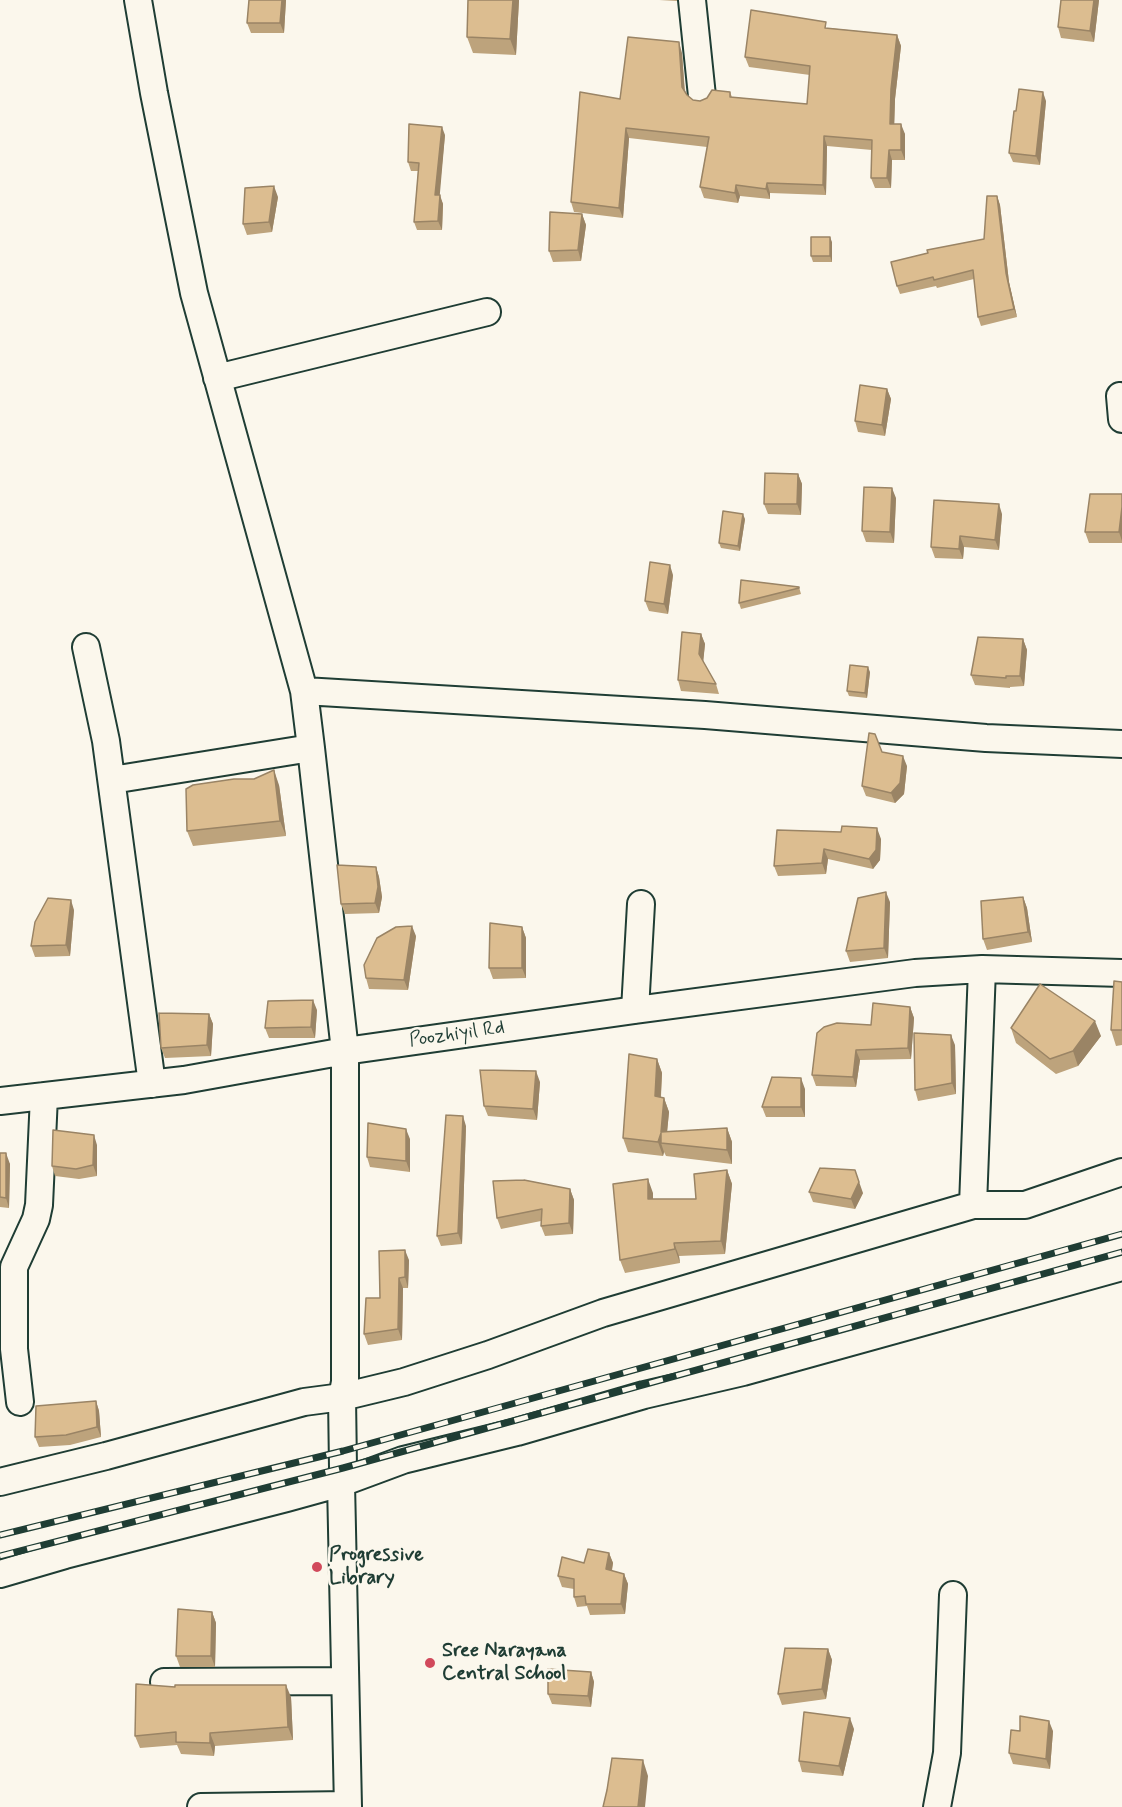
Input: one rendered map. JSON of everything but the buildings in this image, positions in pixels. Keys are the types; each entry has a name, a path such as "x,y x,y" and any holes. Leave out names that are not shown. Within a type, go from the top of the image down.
{"street":[{"path":"138,0 194,293 304,691 345,1051 345,1382 342,1397 342,1483 348,1806 201,1807"},
{"path":"692,0 702,96"},
{"path":"218,378 487,312"},
{"path":"86,647 112,780 152,1084"},
{"path":"304,691 705,715 986,738 1122,744"},
{"path":"112,780 311,748"},
{"path":"635,1010 641,904"},
{"path":"974,1205 982,969"},
{"name":"Poozhiyil Rd","path":"0,1101 152,1084 345,1051 915,973 982,969 1122,973"},
{"path":"20,1402 14,1348 14,1267 36,1219 39,1205 44,1096"},
{"path":"0,1482 106,1456 304,1402 342,1397 404,1382 488,1355 603,1313 974,1205 1025,1205 1122,1172"},
{"path":"0,1574 342,1483 403,1460 517,1432 644,1395 742,1372 1122,1267"},
{"path":"937,1807 947,1752 953,1595"},
{"path":"164,1682 345,1681"}],"railway":[{"path":"0,1535 343,1451 1122,1234"},
{"path":"0,1556 343,1468 1122,1252"}],"place":[{"name":"Progressive Library","path":"317,1567"},
{"name":"Sree Narayana Central School","path":"430,1663"}]}
